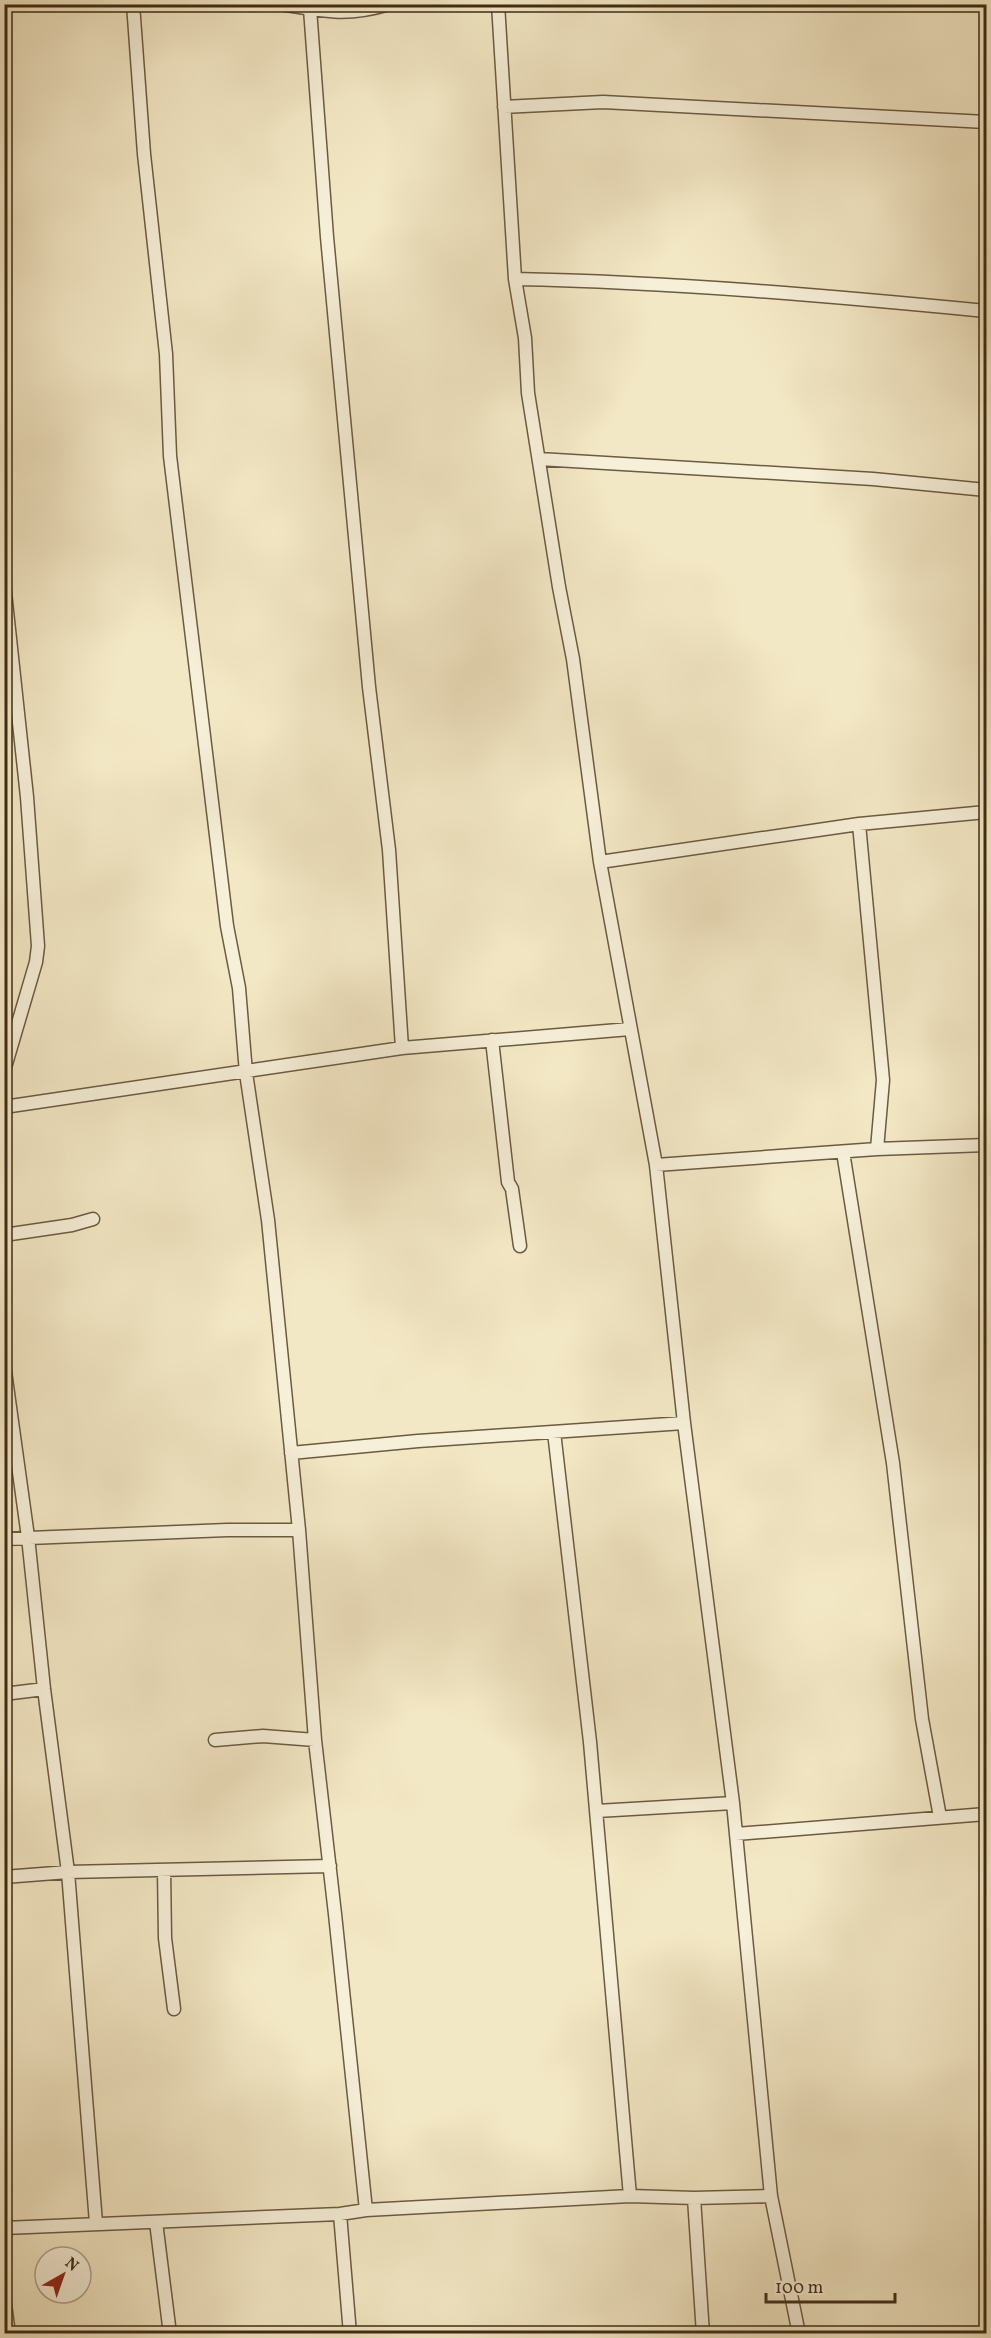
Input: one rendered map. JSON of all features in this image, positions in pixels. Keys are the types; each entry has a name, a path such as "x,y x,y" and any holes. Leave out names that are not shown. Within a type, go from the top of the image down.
{"street":[{"path":"133,4 144,154 166,354 170,456 227,926 239,988 246,1073 268,1220 299,1530 315,1740 366,2210"},
{"path":"280,4 333,13 358,12 389,4"},
{"path":"498,4 515,279 525,338 528,393 573,659 600,862 656,1165 684,1424 733,1803 771,2196 799,2334"},
{"path":"310,9 327,237 369,687 389,850 402,1048"},
{"path":"504,106 603,102 987,122"},
{"path":"515,279 610,280 987,311"},
{"path":"539,459 873,479 987,490"},
{"path":"4,584 27,797 38,946 36,962 4,1071"},
{"path":"600,862 859,824 987,812"},
{"path":"859,824 884,1080 877,1149"},
{"path":"4,1107 246,1073 402,1048 630,1029"},
{"path":"492,1040 508,1182 512,1189 520,1246"},
{"path":"656,1165 877,1149 987,1145"},
{"path":"843,1152 893,1463 922,1719 940,1817"},
{"path":"4,1236 72,1225 93,1219"},
{"path":"4,1364 28,1537 44,1689 68,1872 96,2223"},
{"path":"291,1453 418,1441 684,1424"},
{"path":"554,1432 597,1811 630,2196"},
{"path":"4,1539 227,1530 299,1530"},
{"path":"4,1694 44,1689"},
{"path":"214,1740 263,1736 315,1740"},
{"path":"597,1811 733,1803"},
{"path":"736,1834 987,1814"},
{"path":"4,1877 68,1872 330,1866"},
{"path":"164,1870 165,1938 174,2009"},
{"path":"4,2228 340,2214 366,2210 630,2196 694,2198 771,2196"},
{"path":"694,2198 702,2334"},
{"path":"340,2214 350,2334"},
{"path":"156,2222 170,2334"},
{"path":"4,2297 9,2334"}]}
